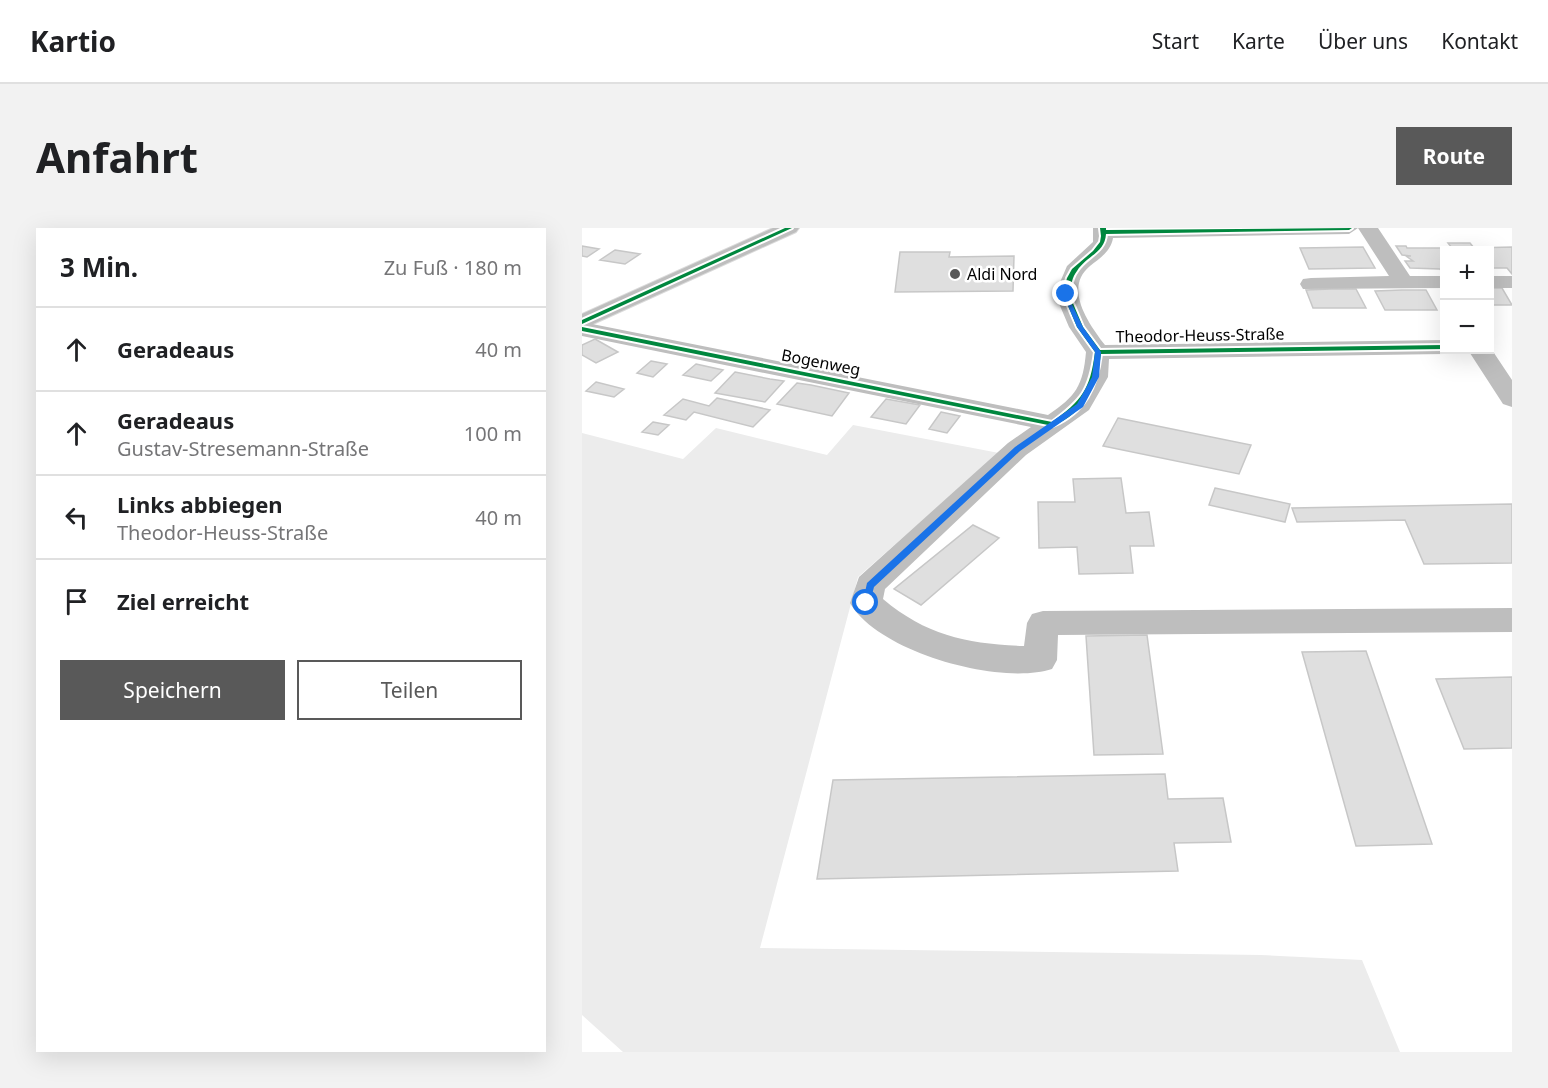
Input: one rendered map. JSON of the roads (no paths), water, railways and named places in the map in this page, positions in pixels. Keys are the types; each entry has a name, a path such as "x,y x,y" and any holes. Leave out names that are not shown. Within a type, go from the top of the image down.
{"street":[{"path":"582,322 789,228"},
{"path":"1104,230 1349,228"},
{"path":"1368,228 1403,282"},
{"name":"Theodor-Heuss-Straße","path":"1104,230 1098,251 1074,270 1066,294 1080,327 1098,352 1440,347"},
{"path":"1311,284 1440,282"},
{"path":"1494,282 1512,282"},
{"name":"Bogenweg","path":"582,329 1053,424"},
{"path":"1098,352 1096,377 1080,405 1017,449 870,585 866,603 885,621 951,653 1040,660 1043,623 1512,620"},
{"path":"1483,354 1512,399"}],"place":[{"name":"Aldi Nord","path":"955,274"}]}
